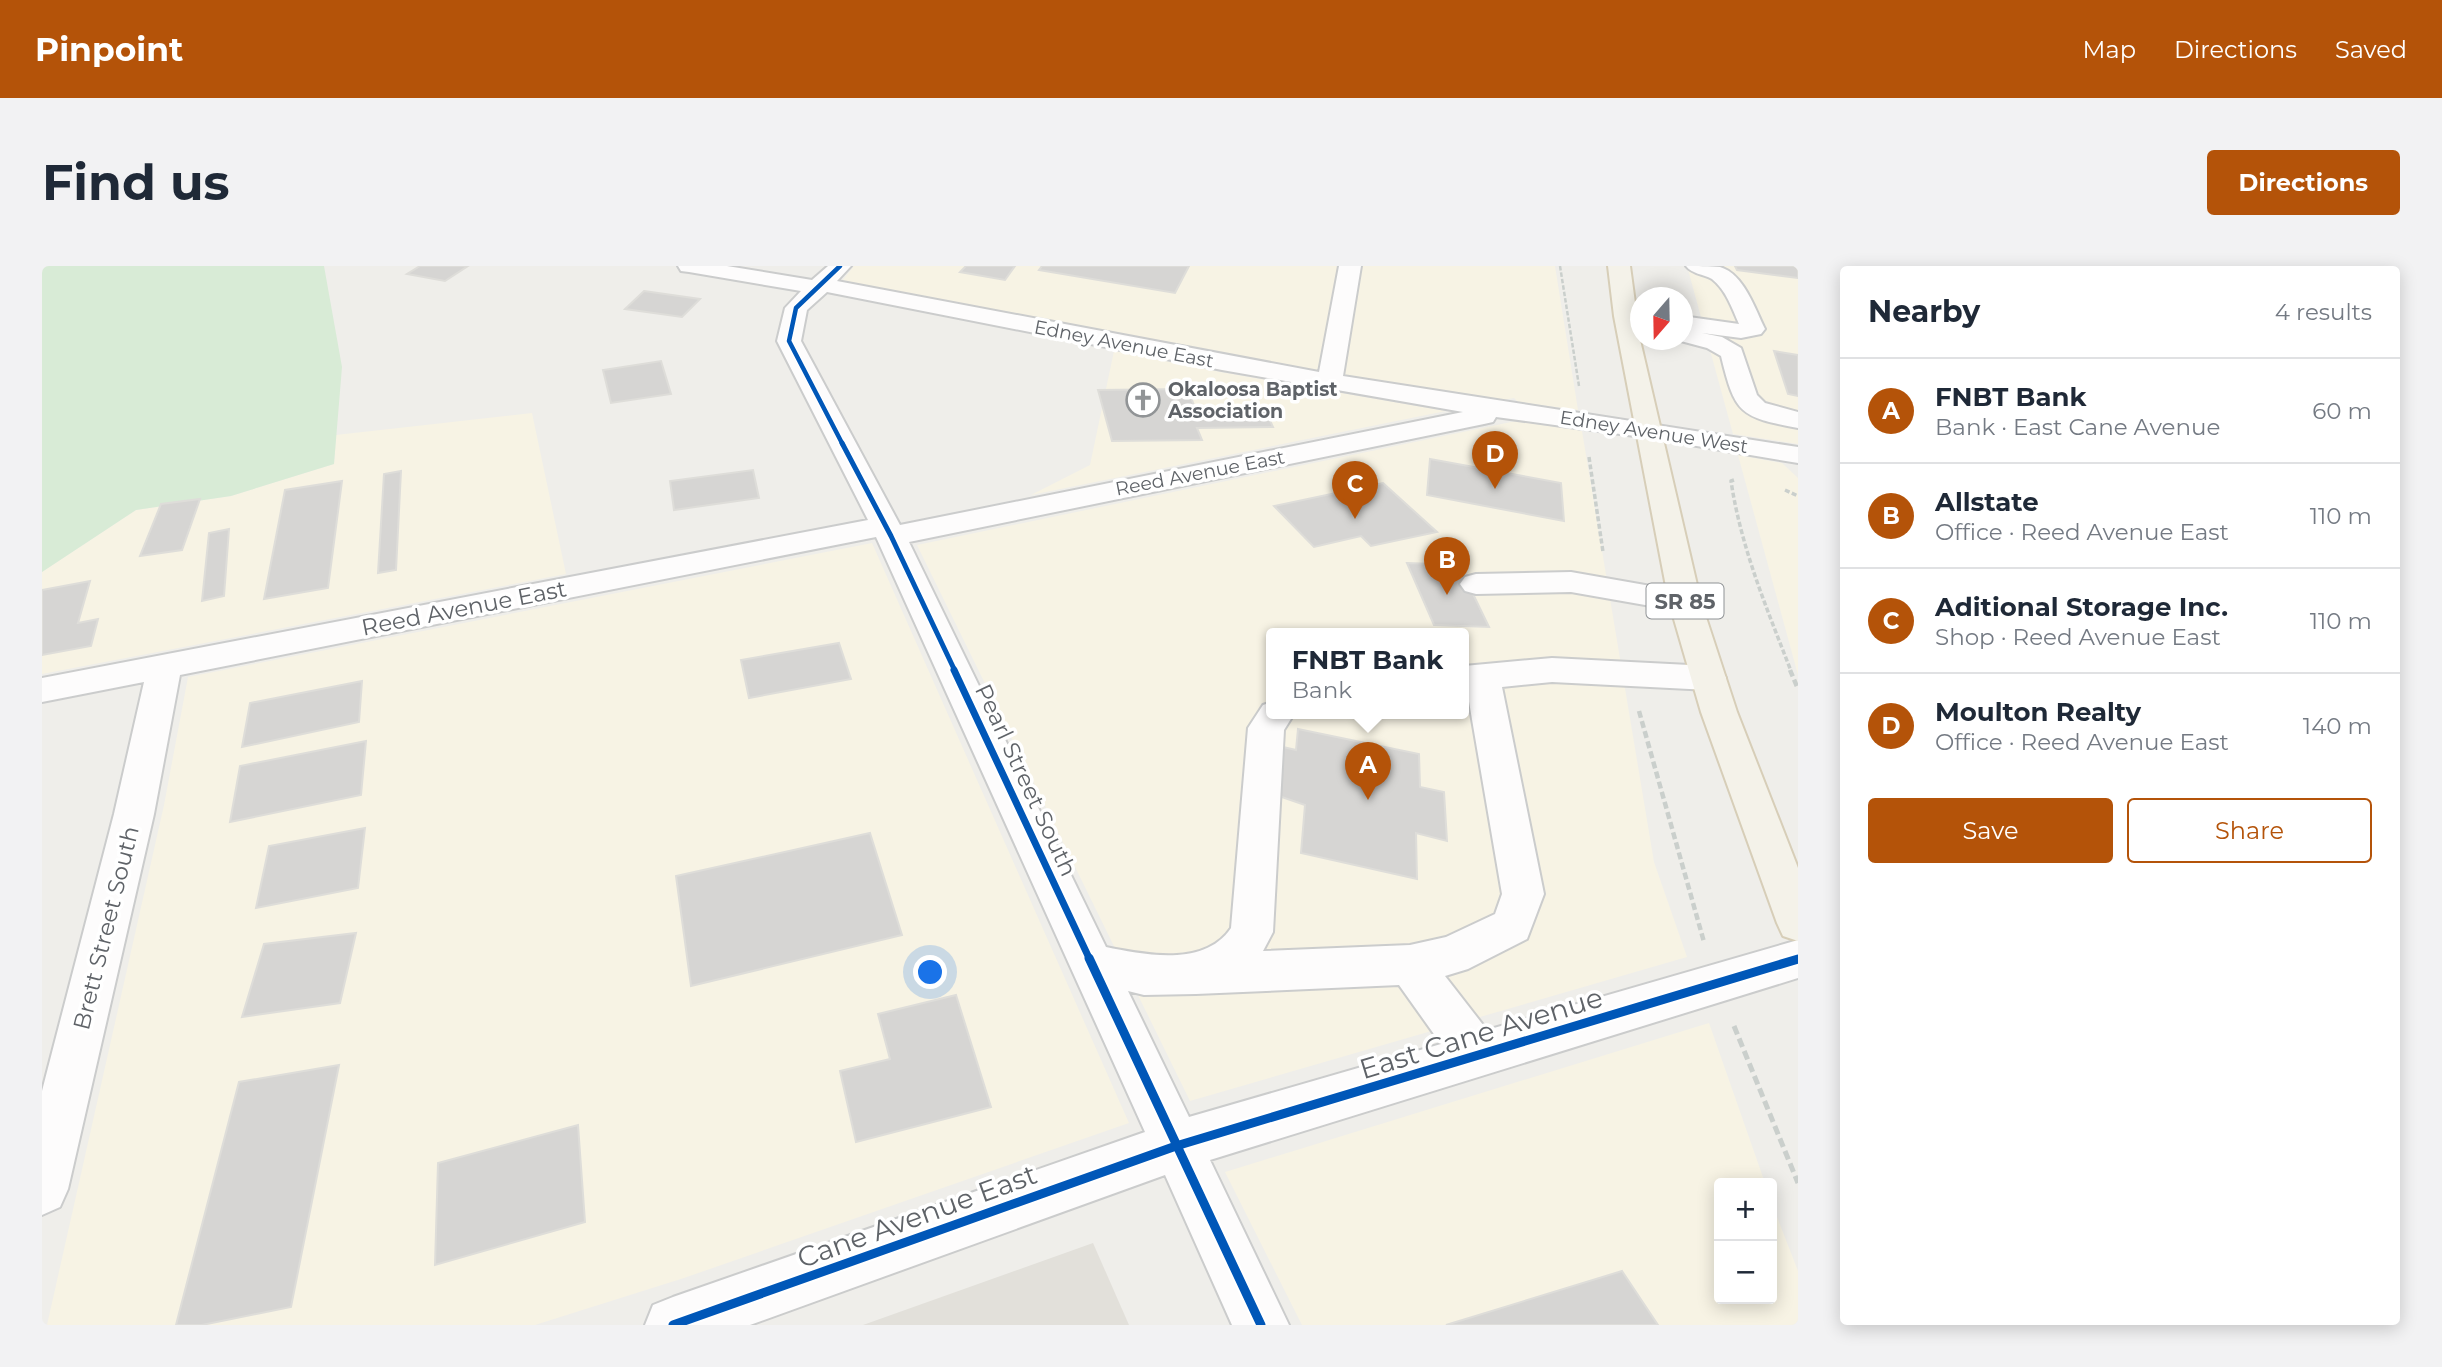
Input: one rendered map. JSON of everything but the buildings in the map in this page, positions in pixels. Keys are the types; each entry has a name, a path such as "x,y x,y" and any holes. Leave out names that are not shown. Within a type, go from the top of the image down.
{"main road":[{"name":"SR 85","path":"1619,266 1630,310"},
{"name":"SR 85","path":"1637,350 1648,430 1685,602 1709,678 1798,923"}],"street":[{"name":"Edney Avenue East","path":"690,266 827,280 1212,361 1510,411"},
{"path":"1330,381 1350,266"},
{"path":"1693,324 1741,331 1753,329 1732,284 1720,271 1697,266"},
{"name":"Pearl Street South","path":"827,280 796,308 789,341 888,531 1261,1325"},
{"path":"1693,339 1714,342 1732,353 1746,402 1763,414 1798,420"},
{"name":"Reed Avenue East","path":"42,690 1510,411"},
{"name":"Edney Avenue West","path":"1510,411 1648,430 1796,456"},
{"path":"1476,584 1571,582 1685,602"},
{"name":"Brett Street South","path":"42,1189 134,814 165,666"},
{"path":"1090,963 1143,975 1196,974 1410,965 1453,955 1512,926 1523,894 1473,676 1552,670 1709,678"},
{"path":"1196,974 1240,951 1252,932 1266,728 1272,719"},
{"name":"East Cane Avenue","path":"1175,1146 1798,959"},
{"path":"1410,965 1478,1056"},
{"name":"Cane Avenue East","path":"673,1325 1175,1146"}],"path":[{"path":"1743,476 1731,481 1733,502 1753,570 1798,689"},
{"path":"1775,484 1798,496"}],"shaded area":[{"path":"854,266 1555,266 1578,410 1518,402 1514,398 1503,400 1459,395 1226,355 842,281"},
{"path":"1687,266 1798,266 1798,444 1733,434"},
{"path":"1114,351 1446,411 1031,495 1090,465"},
{"path":"532,413 566,574 42,674 42,572 136,510 231,496 334,464 336,435"},
{"path":"1516,421 1582,431 1654,862 1687,957 1190,1101 917,545"},
{"path":"1738,455 1782,463 1798,478 1798,675"},
{"path":"872,543 1129,1123 684,1278 535,1325 47,1325 164,805 188,677"},
{"path":"1709,1023 1763,1178 1714,1178 1714,1304 1777,1304 1777,1217 1798,1271 1798,1325 1302,1325 1225,1172"},
{"path":"1093,1243 1129,1325 863,1325"}],"green space":[{"path":"42,266 324,266 342,367 334,464 231,496 136,510 42,572"}],"cycle path":[{"path":"840,266 796,308 789,341 891,536 1261,1325"},
{"path":"673,1325 1176,1146 1798,959"}],"place":[{"name":"Okaloosa Baptist Association","path":"1143,400"},
{"name":"Moulton Realty","path":"1495,489"},
{"name":"Aditional Storage Inc.","path":"1355,519"},
{"name":"Allstate","path":"1447,595"},
{"name":"FNBT Bank","path":"1368,800"}]}
